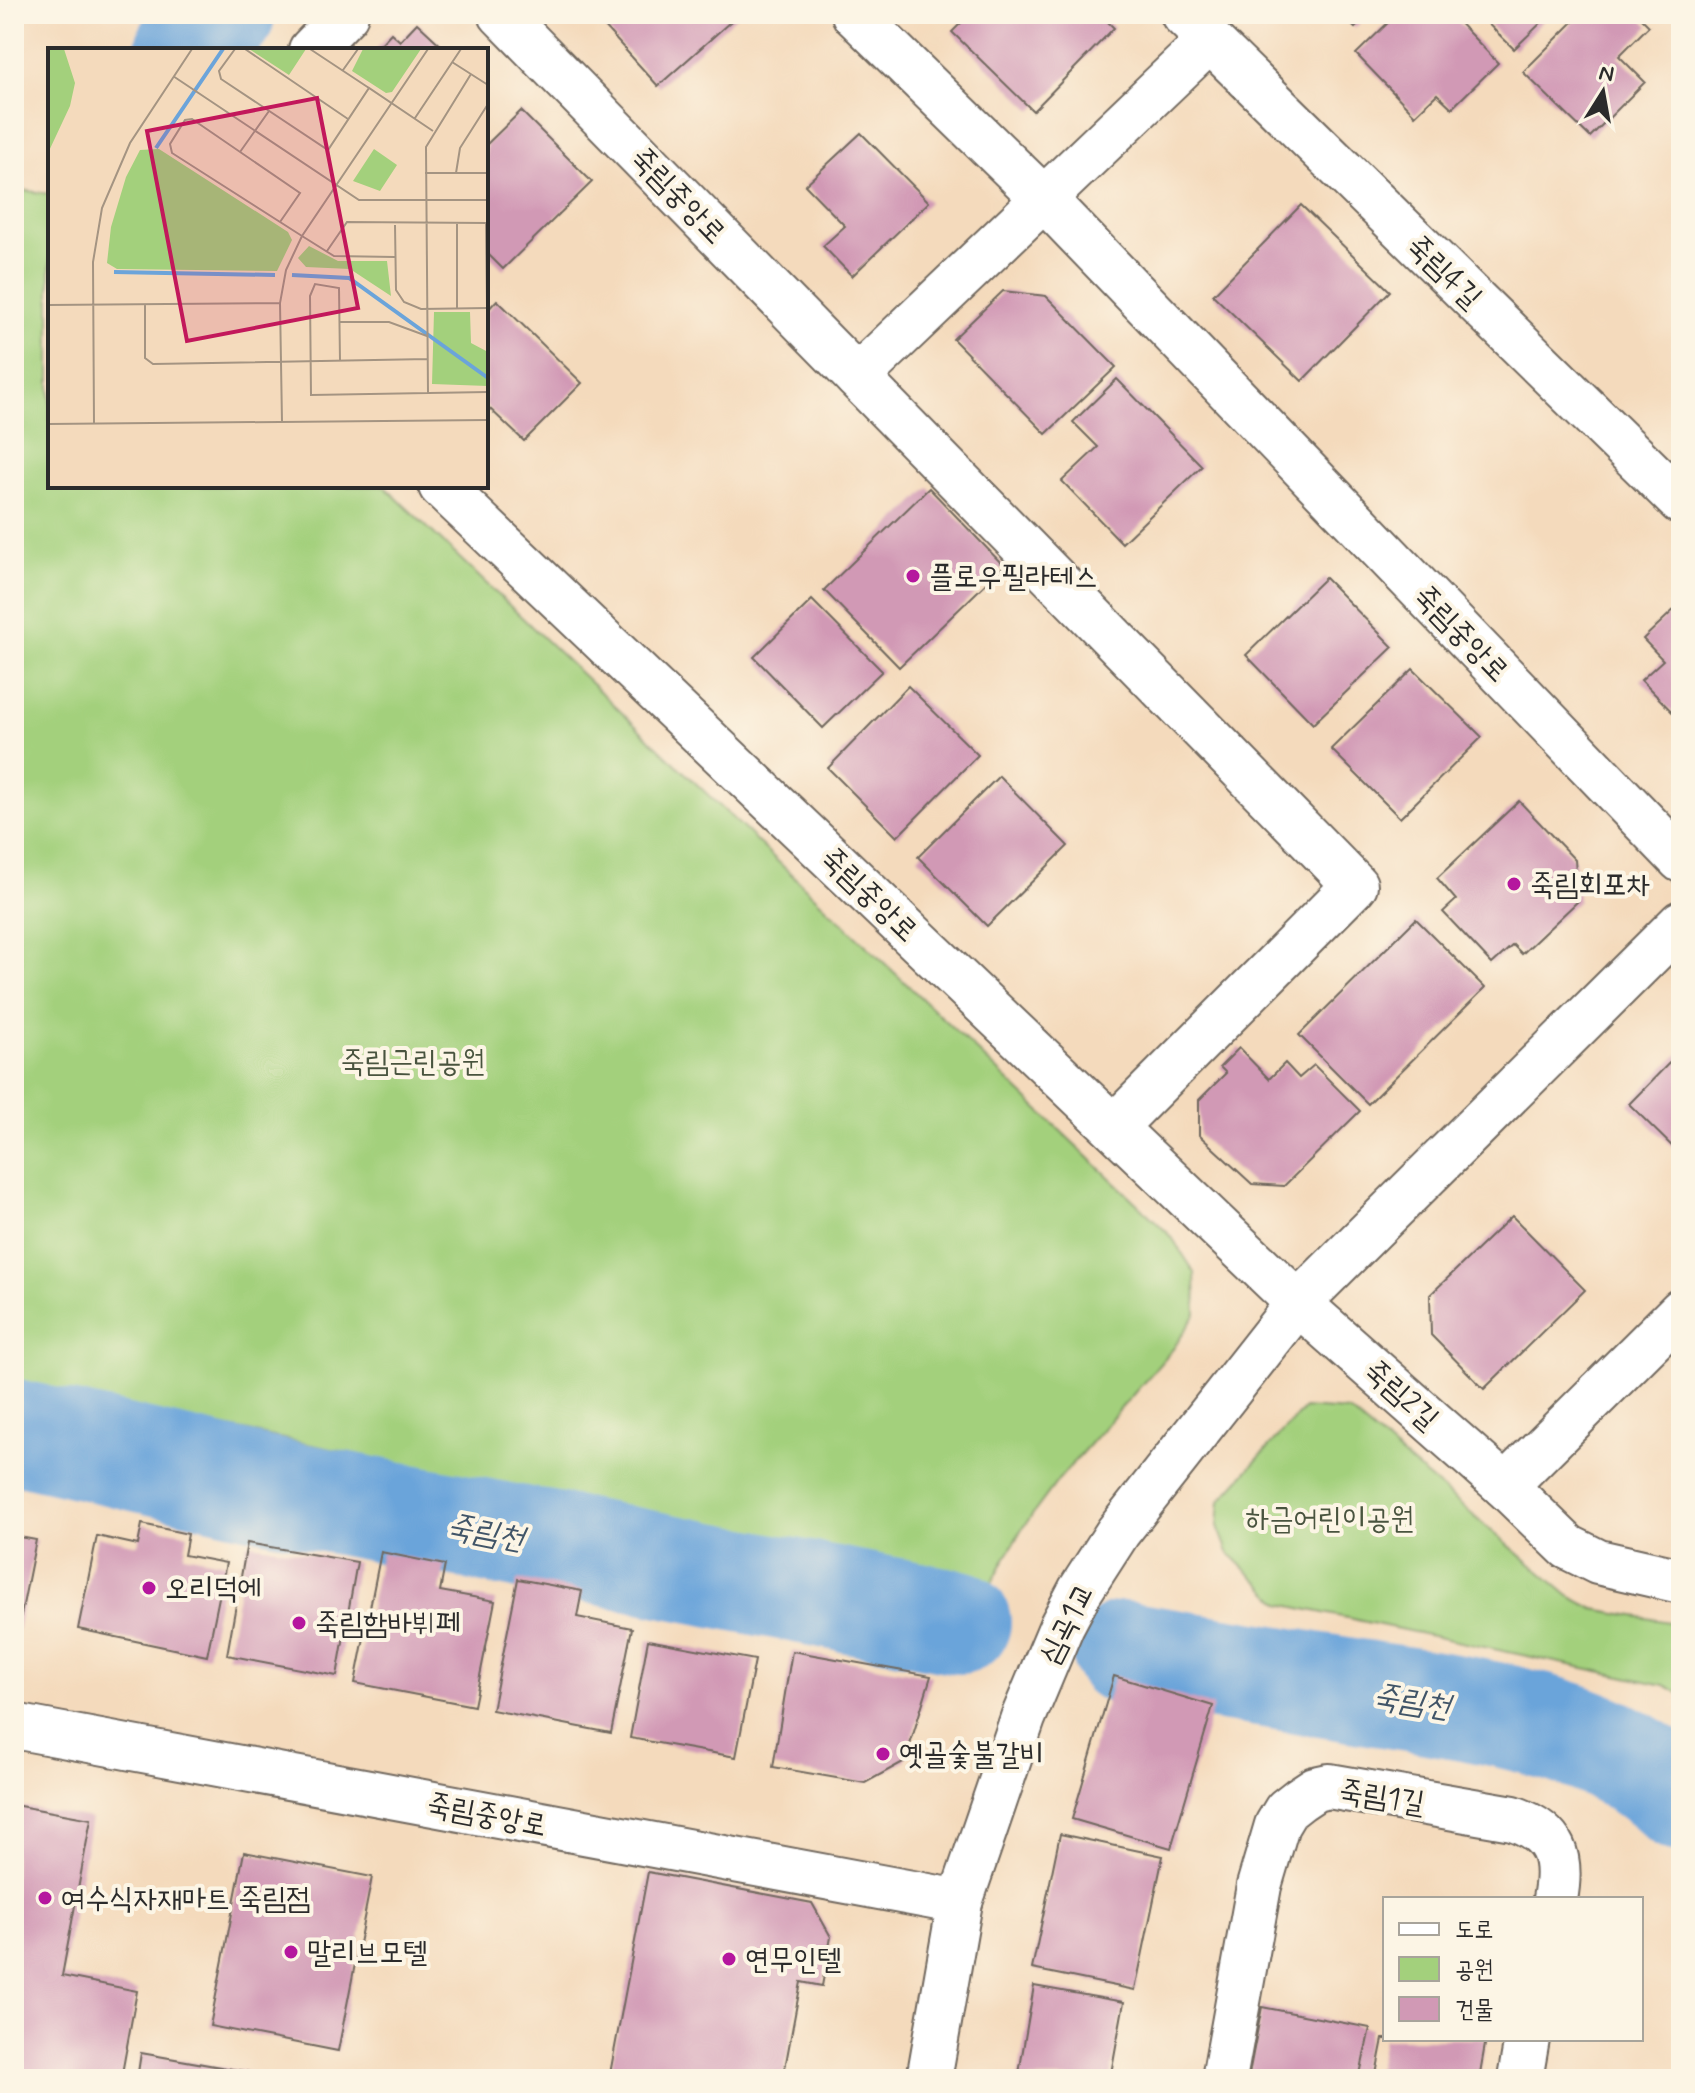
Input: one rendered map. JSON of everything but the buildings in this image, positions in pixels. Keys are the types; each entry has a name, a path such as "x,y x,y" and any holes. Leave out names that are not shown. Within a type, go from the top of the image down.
{"street":[{"path":"313,48 346,14"},
{"name":"죽림중앙로","path":"501,14 1355,885 1114,1127"},
{"name":"죽림중앙로","path":"854,14 1044,199 1681,860"},
{"name":"죽림4길","path":"1044,199 1196,27 1681,502"},
{"path":"857,377 1044,199"},
{"name":"죽림중앙로","path":"443,488 1298,1303"},
{"path":"1298,1303 1681,923"},
{"name":"죽림2길","path":"1298,1303 1505,1486 1568,1547 1598,1562 1681,1581"},
{"name":"심곡1교","path":"960,1902 1023,1718 1074,1602 1118,1532 1298,1303"},
{"path":"1505,1486 1681,1311"},
{"name":"죽림중앙로","path":"14,1726 960,1902"},
{"name":"죽림1길","path":"1224,2079 1259,1886 1270,1845 1286,1810 1315,1789 1329,1786 1513,1818 1531,1824 1555,1851 1559,1876 1555,1897"},
{"path":"929,2079 960,1902"},
{"path":"1520,2079 1527,2041"}],"green space":[{"name":"죽림근린공원","path":"14,189 48,194 48,488 386,488 1171,1236 1195,1273 1196,1314 1173,1349 1059,1479 1021,1530 990,1586 14,1383"},
{"name":"하금어린이공원","path":"1304,1408 1349,1411 1569,1596 1594,1609 1681,1624 1681,1694 1664,1685 1281,1604 1228,1552 1218,1526 1220,1501"}],"waterway":[{"name":"죽림천","path":"189,48 223,14"},
{"name":"죽림천","path":"14,1431 263,1488 959,1622"},
{"name":"죽림천","path":"1124,1653 1437,1703 1526,1721 1570,1734 1610,1751 1648,1773 1681,1800"}],"place":[{"name":"플로우필라테스","path":"913,576"},
{"name":"죽림회포차","path":"1514,884"},
{"name":"오리덕에","path":"149,1588"},
{"name":"죽림함바뷔페","path":"299,1623"},
{"name":"옛골숯불갈비","path":"883,1754"},
{"name":"여수식자재마트 죽림점","path":"45,1898"},
{"name":"말리브모텔","path":"291,1952"},
{"name":"연무인텔","path":"729,1959"}]}
